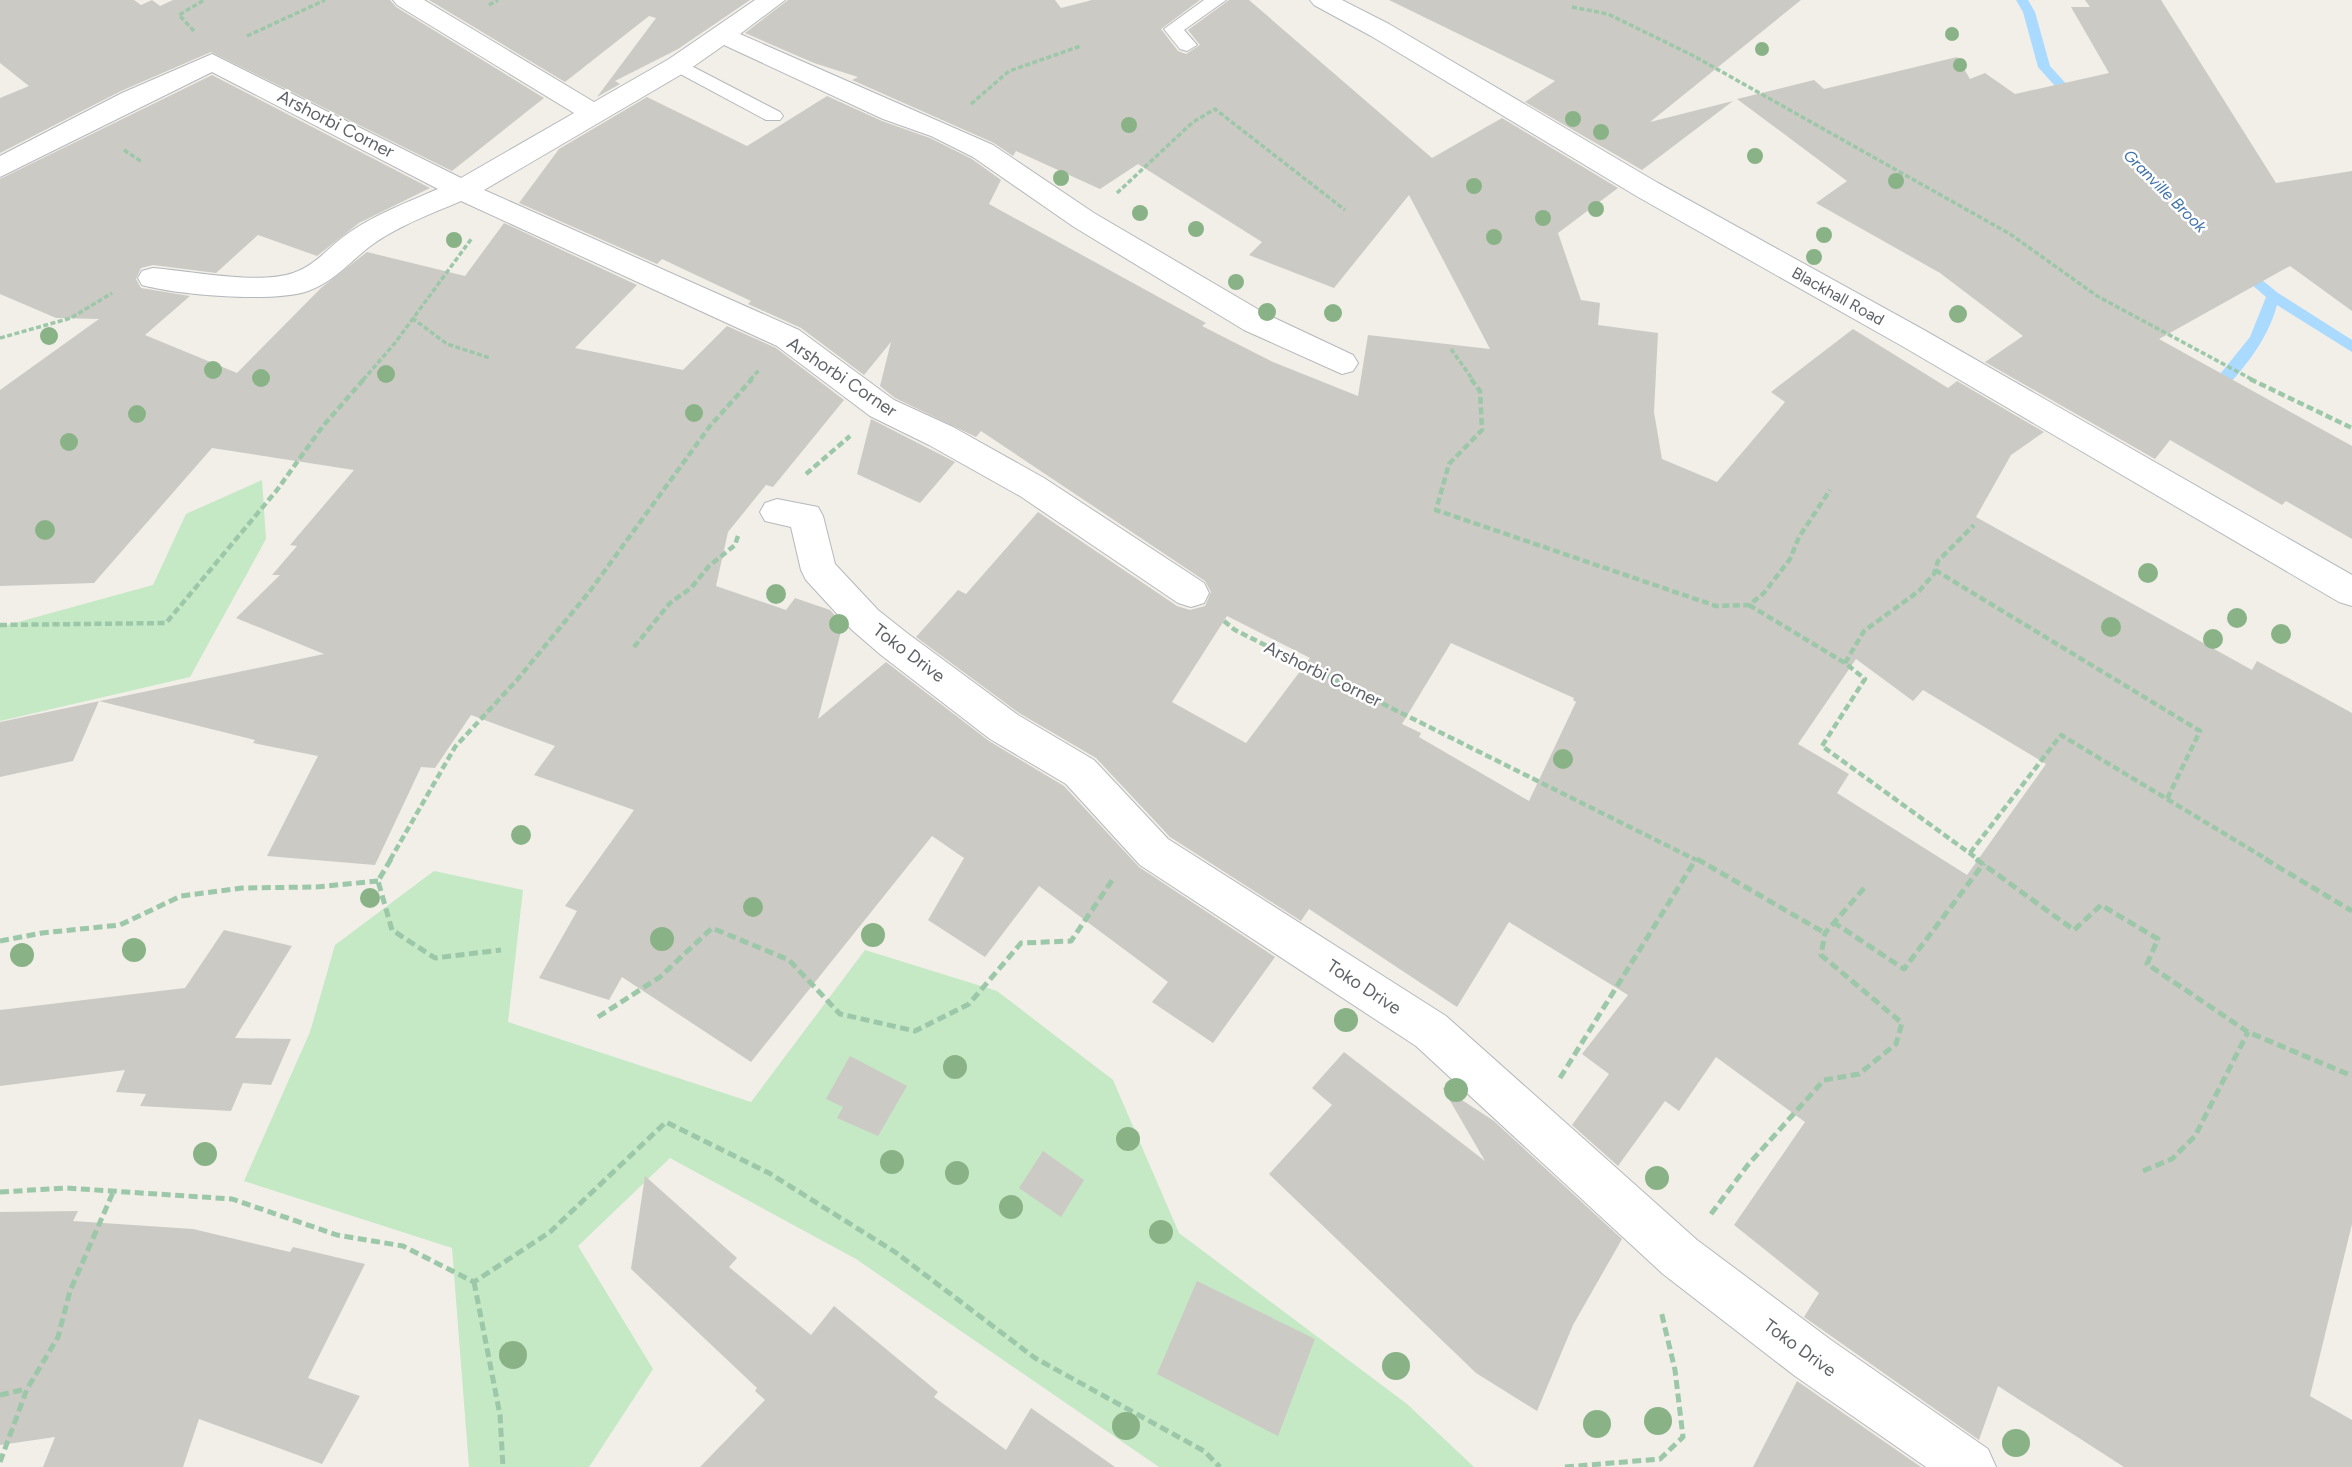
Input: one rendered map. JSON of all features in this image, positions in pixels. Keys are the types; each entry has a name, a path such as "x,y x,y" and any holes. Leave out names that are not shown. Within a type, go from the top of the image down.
{"street":[{"path":"406,0 593,113"},
{"path":"153,278 259,288 299,283 329,267 360,239 406,214 464,189 678,65 772,0"},
{"name":"Blackhall Road","path":"1323,0 1392,37 1648,190 1913,338 2352,592"},
{"path":"722,35 984,151 1084,220 1194,283 1255,322 1342,363"},
{"name":"Arshorbi Corner","path":"0,168 132,99 212,62 497,208 788,338 882,408 941,436 1032,487 1191,593"},
{"name":"Toko Drive","path":"777,512 806,516 819,570 865,620 894,644 1004,727 1080,772 1154,852 1432,1031 1681,1257 1813,1358 1970,1467"}],"lane":[{"path":"1187,45 1173,29 1217,0"},
{"path":"678,65 773,116"}],"path":[{"path":"239,40 325,0"},
{"path":"1572,7 1608,14 1692,55 2010,234 2097,296 2260,384 2352,428"},
{"path":"941,130 1009,71 1081,46"},
{"path":"1084,220 1129,183 1157,153 1193,122 1215,108 1345,210"},
{"path":"0,625 166,623 277,490 323,426 395,343 497,208"},
{"path":"0,338 44,325 67,322 94,308 127,279 153,278"},
{"path":"412,318 447,344 490,358"},
{"path":"501,950 435,958 392,930 378,881 455,747 517,680 590,591 710,426 788,338"},
{"path":"1451,349 1480,391 1482,430 1449,464 1436,510 1716,606 1749,605 1845,663 1865,679 1822,746 2074,930 2101,905 2158,939 2147,964 2248,1032 2352,1076"},
{"path":"1749,605 1764,593 1790,559 1799,537 1830,490"},
{"path":"1845,663 1864,631 1919,591 1935,570 1938,561 1975,525"},
{"path":"1935,570 2031,627 2131,692 2200,731 2167,799"},
{"name":"Arshorbi Corner","path":"1191,593 1235,630 1698,859 1825,933"},
{"path":"1970,853 2061,735 2352,911"},
{"path":"1531,1123 1698,859"},
{"path":"1833,922 1904,970 1983,863"},
{"path":"598,1017 660,977 712,928 789,960 840,1014 915,1031 969,1004 1021,943 1071,942 1115,876"},
{"path":"0,941 42,933 120,925 181,896 242,888 316,887 378,881"},
{"path":"1565,1467 1660,1459 1683,1437 1675,1370 1660,1309 1681,1257 1747,1166 1824,1080 1859,1074 1896,1044 1902,1023 1821,955 1825,933 1866,886"},
{"path":"2143,1171 2172,1159 2195,1136 2248,1032"},
{"path":"474,1282 550,1232 666,1122 769,1173 895,1252 1035,1358 1204,1451 1220,1467"},
{"path":"0,1192 66,1188 114,1189 232,1199 337,1235 403,1246 474,1282"},
{"path":"0,1462 27,1389 58,1337 70,1291 114,1189"},
{"path":"474,1282 500,1415 503,1467"},
{"path":"0,1395 27,1389"}],"green space":[{"path":"262,480 266,539 190,677 0,721 0,627 153,585 186,514"},
{"path":"434,871 523,890 508,1022 751,1102 865,950 997,991 1113,1080 1179,1233 1407,1404 1474,1467 1159,1467 856,1259 670,1158 578,1246 653,1369 589,1467 469,1467 452,1248 244,1181 310,1032 335,945"}],"building":[{"path":"0,0 134,0 141,5 152,0 160,6 173,0 390,0 396,7 544,98 452,171 211,52 121,91 0,153 0,98 29,86 0,63"},
{"path":"429,0 750,0 678,49 615,81 620,84 597,97 656,18 649,16 565,82"},
{"path":"788,0 1055,0 1061,8 1092,0 1200,0 1161,29 1178,51 1186,54 1200,45 1188,30 1229,0 1249,0 1432,158 1502,118 1618,188 1558,233 1581,300 1600,303 1598,325 1658,333 1654,412 1662,459 1717,482 1785,402 1771,392 1853,329 1948,388 1957,381 2044,432 2011,455 1976,517 2252,670 2257,661 2352,713 2352,1224 2310,1396 2352,1420 2352,1467 2124,1467 1998,1386 1979,1440 1804,1317 1819,1293 1734,1225 1805,1122 1716,1057 1679,1111 1665,1101 1618,1166 1572,1125 1609,1074 1582,1054 1628,995 1509,922 1457,1007 1309,909 1301,921 1170,837 1096,758 1019,713 916,637 958,590 966,594 1038,512 1177,606 1190,610 1205,606 1211,592 1205,581 981,431 976,437 895,398 880,386 891,342 864,375 801,328 748,304 751,301 662,259 657,264 519,203 559,149 647,97 747,146 827,96 882,121 930,138 972,159 1001,180 989,204 1206,323 1202,326 1273,362 1358,396 1368,335 1490,349 1409,195 1334,288 1249,255 1262,242 1138,164 1100,189 1016,151 1013,156 994,143 852,80 858,77 814,63 745,33","holes":["1227,616 1310,658 1246,743 1172,702","1451,643 1574,698 1576,702 1529,801 1419,737 1421,733 1402,724","1856,659 1913,701 1923,690 2046,764 1967,875 1837,793 1849,774 1798,744"]},
{"path":"1389,0 1801,0 1650,122 1733,101 1642,170 1525,102 1555,81"},
{"path":"2085,0 2161,0 2276,183 2352,171 2352,311 2290,266 2159,339 2352,446 2352,539 2286,501 2282,505 2170,440 2155,459 1985,362 2023,336 1940,273 1816,203 1847,181 1737,99 1814,80 1824,89 1957,57 1970,79 1985,73 2015,94 2109,73 2071,7 2090,7"},
{"path":"212,75 430,188 359,223 317,256 258,235 216,273 153,265 141,268 136,279 141,288 190,296 145,335 237,373 321,288 367,252 465,276 504,223 637,285 575,348 683,370 727,326 776,348 844,400 773,487 766,485 728,532 716,586 786,610 795,598 830,610 843,624 818,719 886,662 989,741 1064,786 1139,867 1275,957 1213,1043 1152,1002 1168,982 1039,886 985,957 928,920 964,858 932,836 751,1062 622,977 609,1000 539,978 577,911 565,906 634,810 534,775 555,746 471,715 435,768 421,767 375,865 267,856 318,756 253,743 255,740 99,701 324,654 236,618 280,575 272,575 297,546 290,545 354,470 212,448 94,583 0,586 0,390 99,319 56,318 0,294 0,179"},
{"path":"871,419 955,462 920,503 857,474"},
{"path":"99,701 73,761 0,777 0,722"},
{"path":"224,930 292,946 235,1038 291,1039 271,1085 243,1083 231,1111 140,1106 146,1094 116,1092 125,1070 0,1086 0,1010 185,988"},
{"path":"1344,1052 1485,1161 1442,1087 1494,1121 1622,1239 1573,1325 1537,1411 1476,1373 1269,1174 1332,1105 1312,1088"},
{"path":"850,1056 907,1086 878,1136 837,1118 843,1107 826,1099"},
{"path":"1043,1151 1084,1180 1061,1217 1019,1188"},
{"path":"645,1176 737,1258 729,1267 811,1335 834,1306 938,1392 934,1397 1006,1450 1031,1408 1115,1467 700,1467 765,1400 755,1391 757,1388 631,1269"},
{"path":"78,1211 73,1221 193,1229 290,1252 293,1247 365,1264 308,1378 360,1396 322,1464 199,1419 183,1467 43,1467 55,1437 0,1445 0,1212"},
{"path":"1197,1281 1315,1339 1278,1436 1157,1374"},
{"path":"1797,1381 1921,1467 1753,1467"}],"waterway":[{"name":"Granville Brook","path":"2022,0 2029,12 2044,67 2076,102"},
{"name":"Granville Brook","path":"2241,268 2273,296"},
{"path":"2213,393 2257,338 2273,296"},
{"name":"Granville Brook","path":"2273,296 2352,347"}]}
